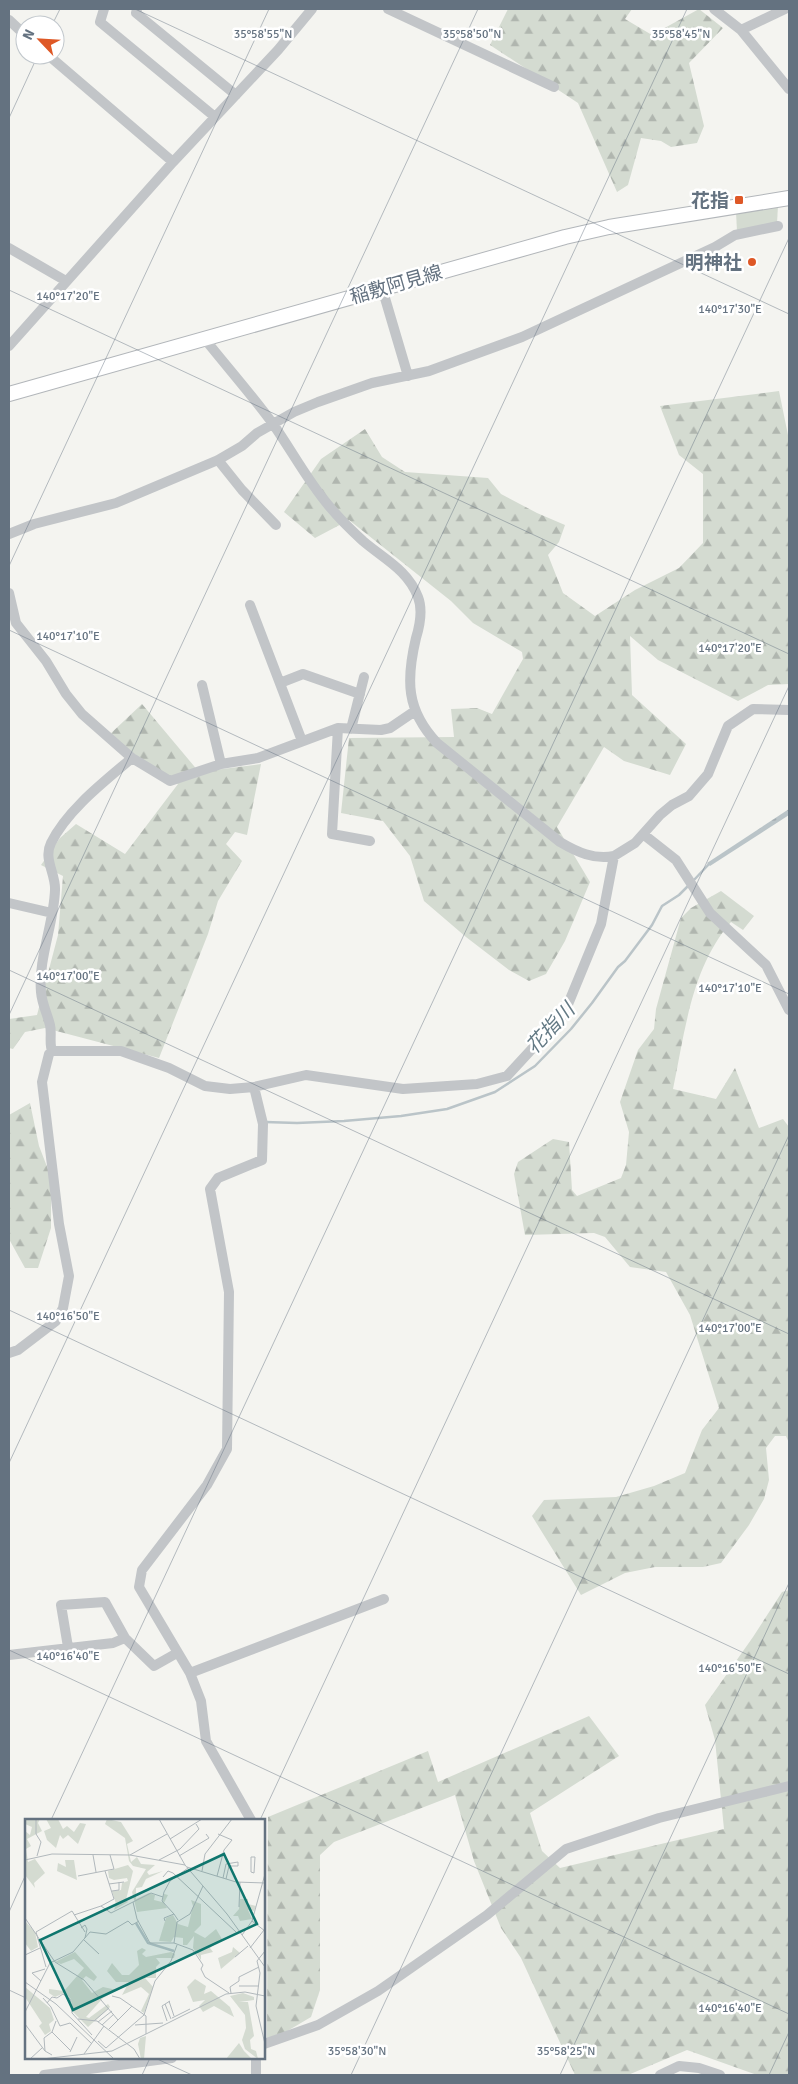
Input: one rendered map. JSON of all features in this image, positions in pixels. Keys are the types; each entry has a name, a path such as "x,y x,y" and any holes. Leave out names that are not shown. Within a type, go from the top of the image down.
{"main road":[{"name":"稲敷阿見線","path":"9,394 565,237 609,227 789,198"}],"street":[{"path":"104,9 100,22 214,118"},
{"path":"137,9 136,13 236,95"},
{"path":"9,346 174,162 278,50 312,9"},
{"path":"388,9 554,87"},
{"path":"714,9 741,30 789,89"},
{"path":"741,30 785,9"},
{"path":"60,65 174,162"},
{"path":"9,534 34,524 116,503 218,460 242,446 257,433 294,412 372,383 428,371 522,337 707,251 735,235 778,226"},
{"path":"9,248 66,281"},
{"path":"382,288 408,376"},
{"path":"204,338 273,425 305,475 329,506 363,541 410,579 420,600 421,612 409,668 410,687 416,711 428,733 437,743 560,842 576,851 598,857 614,856 625,850 672,804 689,796 708,774 728,726 753,709 789,710"},
{"path":"218,460 242,490 276,525"},
{"path":"9,593 16,623 46,661 66,694 92,724 132,758 170,781 221,764 258,758 338,728 381,730 390,728 416,711"},
{"path":"250,605 302,741"},
{"path":"280,683 303,674 360,694"},
{"path":"351,728 364,677"},
{"path":"202,685 221,764"},
{"path":"338,728 332,834 370,842"},
{"path":"9,1354 18,1350 56,1321 63,1308 69,1276 58,1214 42,1082 49,1054 52,1051 50,1026 42,1004 40,990 55,883 48,860 48,850 61,826 132,758"},
{"path":"643,834 676,860 710,913 766,965 789,1010"},
{"path":"52,1051 121,1051 169,1068 205,1086 230,1089 254,1087 306,1075 403,1089 477,1084 507,1076 564,1014 601,924 614,856"},
{"path":"9,903 52,913"},
{"path":"250,1819 206,1741 201,1701 190,1673 139,1586 142,1570 208,1485 227,1449 229,1292 210,1189 218,1178 262,1160 263,1124 254,1087"},
{"path":"190,1673 384,1599"},
{"path":"68,1647 61,1605 106,1602 125,1638 154,1666 177,1653"},
{"path":"9,1654 112,1643 125,1638"},
{"path":"265,2044 318,2025 378,1991 487,1915 566,1849 660,1818 789,1786"},
{"path":"44,2075 164,2059"},
{"path":"256,2059 256,2075"},
{"path":"660,2075 679,2066 699,2068 720,2075"}],"green space":[{"path":"508,9 632,9 625,19 652,35 699,9 723,28 689,63 704,126 697,143 671,147 661,141 641,138 628,185 617,192 578,103 490,45"},
{"path":"778,206 777,223 737,231 736,212"},
{"path":"715,247 723,265 708,273 699,254"},
{"path":"779,391 789,440 789,684 768,685 738,701 658,660 630,636 632,695 686,744 670,775 624,761 604,747 557,827 590,882 565,941 546,974 529,981 509,970 424,901 410,856 383,821 341,813 349,738 454,737 451,709 477,708 492,714 523,659 522,652 473,623 451,601 349,520 315,538 284,512 321,459 365,429 382,457 405,472 488,478 501,494 565,525 559,542 548,555 563,593 595,616 635,590 679,568 703,543 703,474 679,455 660,406"},
{"path":"142,704 199,772 261,764 247,835 235,832 226,844 242,861 218,901 208,934 159,1058 45,1028 25,1032 13,1049 9,1048 9,1019 37,1015 58,935 63,876 41,865 60,838 76,824 125,854 178,784 108,736"},
{"path":"721,891 754,916 743,930 731,922 707,959 691,1001 673,1089 716,1099 735,1068 759,1128 783,1119 789,1127 789,1443 786,1436 775,1436 766,1448 769,1480 764,1499 749,1525 721,1563 703,1567 655,1567 625,1573 581,1595 532,1516 544,1500 616,1497 654,1486 685,1473 702,1430 719,1408 690,1315 666,1272 630,1267 605,1237 594,1233 525,1235 514,1174 518,1162 553,1139 569,1142 572,1190 577,1196 621,1178 626,1165 629,1132 620,1102 638,1050 654,1029 656,1009 681,918 691,908"},
{"path":"30,1103 39,1146 51,1177 51,1228 38,1268 25,1268 9,1239 9,1115"},
{"path":"789,1590 789,2075 757,2075 687,2050 628,2075 575,2075 521,1958 501,1928 474,1861 455,1795 334,1842 320,1855 320,1990 311,2017 267,2043 268,1817 428,1751 438,1782 589,1716 619,1756 530,1813 542,1851 560,1868 724,1829 715,1740 705,1705 782,1592"}],"water":[{"path":"789,809 789,815 710,866 707,863"}],"waterway":[{"name":"花指川","path":"693,881 710,863"},
{"name":"花指川","path":"265,1122 344,1121 401,1116 447,1109 495,1092 535,1066 571,1029 652,925 662,906 679,895 689,885"}],"place":[{"name":"花指","path":"739,200"},
{"name":"明神社","path":"752,262"}]}
